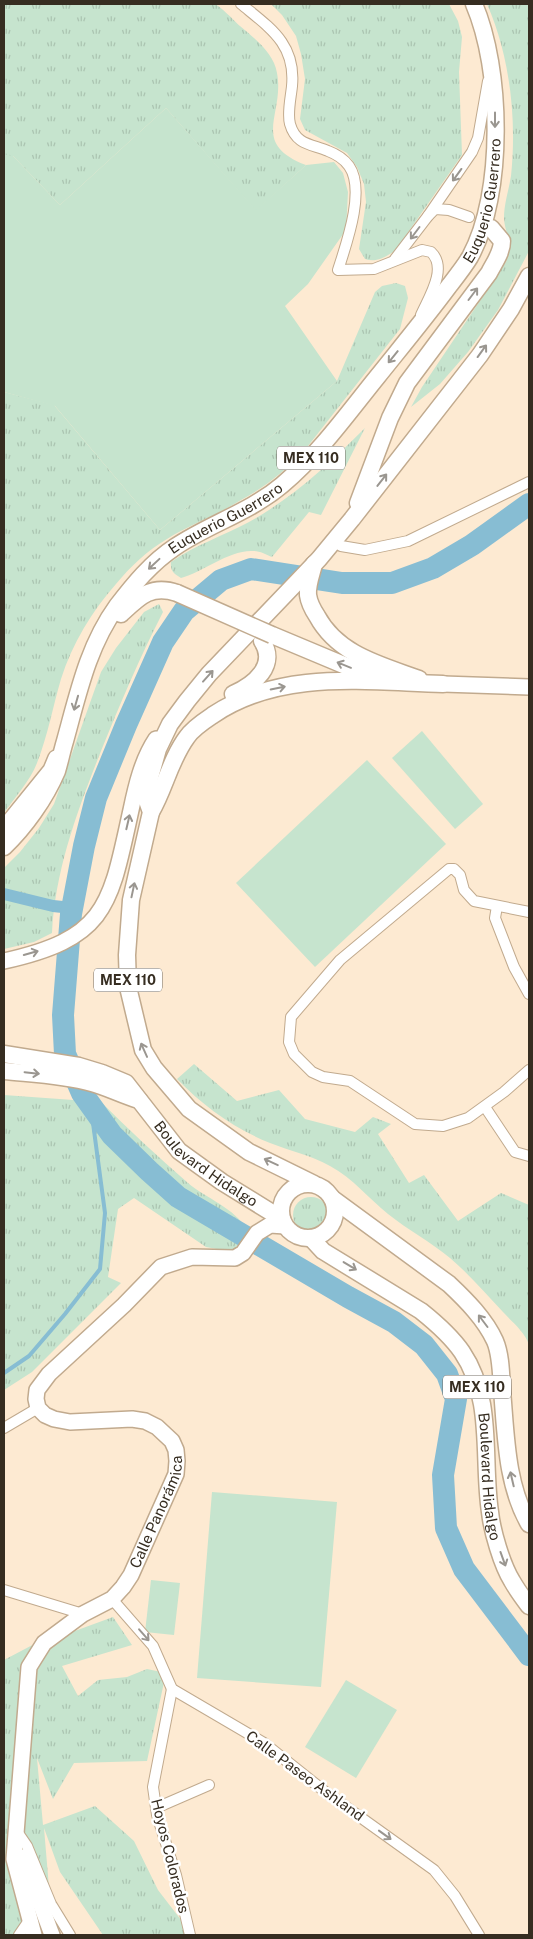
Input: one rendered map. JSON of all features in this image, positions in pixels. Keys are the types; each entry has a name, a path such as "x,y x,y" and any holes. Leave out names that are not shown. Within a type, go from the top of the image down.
{"main road":[{"name":"Euquerio Guerrero","path":"4,847 30,817 57,770 89,659 101,632 138,579 156,561 175,547 248,508 269,495 292,476 329,438 414,332 470,258 478,238 491,191 494,154 495,88 484,33 474,4"},
{"path":"352,520 390,418 406,383 489,273 502,248 502,241 491,228"},
{"name":"MEX 110","path":"152,812 144,795 158,749 170,724 209,674 317,561 352,520 480,355 511,309 529,276"},
{"path":"317,561 308,595 312,608 320,622 343,647 358,656 424,680"},
{"path":"89,659 119,617 137,600 156,590 165,589 215,608 267,638 370,675 424,680 443,684"},
{"path":"177,753 179,733 198,713 255,682 262,673 268,656 267,638"},
{"path":"152,812 160,797 166,777 177,753 188,735 222,709 242,699 270,689 299,683 443,684"},
{"name":"Boulevard Hidalgo","path":"152,812 131,900 127,955 128,987 143,1050 171,1090 190,1109 249,1152 314,1184"},
{"name":"MEX 110","path":"4,1054 79,1066 102,1072 126,1083 138,1100"},
{"path":"4,1071 60,1076 93,1083 138,1100"},
{"name":"Boulevard Hidalgo","path":"138,1100 179,1151 283,1223"},
{"path":"283,1223 282,1203 291,1189 306,1183 314,1184"},
{"name":"MEX 110","path":"314,1184 322,1187 333,1199"},
{"path":"311,1238 325,1232 333,1221 335,1206 333,1199"},
{"name":"Boulevard Hidalgo","path":"333,1199 449,1284 466,1300 488,1328 495,1342 500,1361 510,1471 518,1499 529,1524"},
{"name":"MEX 110","path":"283,1223 296,1236 311,1238"},
{"name":"Boulevard Hidalgo","path":"311,1238 323,1251 421,1311 462,1352 470,1368 483,1408 489,1504 495,1538 511,1580 529,1606"}],"street":[{"path":"241,4 279,38 290,56 293,73 290,124 296,136 307,145 327,151 341,158 350,167 355,184 354,216 338,270 374,270 394,260 422,250 432,252 439,263 438,273 414,332"},
{"path":"394,260 428,216 472,152 478,138 491,63"},
{"path":"428,216 435,209 441,208 469,217"},
{"path":"334,542 341,546 364,550 408,541 529,482"},
{"path":"443,684 529,687"},
{"path":"4,960 58,944 80,932 96,917 109,898 115,882 136,785 145,761 154,741 187,701"},
{"path":"4,828 50,770 64,744"},
{"path":"529,912 474,901 464,890 460,874 454,869 449,869 340,960 291,1017 289,1042 294,1054 312,1072 323,1077 350,1081 416,1124 443,1126 468,1118 485,1107 529,1070"},
{"path":"497,906 496,918 514,967 529,994"},
{"path":"485,1107 515,1152 529,1156"},
{"path":"4,1428 38,1408 36,1390 42,1381 124,1305 161,1267 192,1257 235,1258 243,1253 257,1233 270,1225 283,1223"},
{"name":"Calle Panorámica","path":"34,1935 14,1859 29,1667 44,1643 83,1614 112,1599 123,1587 131,1575 176,1474 178,1461 172,1441 157,1427 145,1421 132,1419 70,1422 54,1419 45,1415 38,1408"},
{"path":"4,1590 83,1614"},
{"path":"112,1599 153,1646 172,1689"},
{"name":"Hoyos Colorados","path":"172,1689 153,1787 156,1808 176,1875 190,1935"},
{"name":"Calle Paseo Ashland","path":"172,1689 264,1743 328,1794 434,1870 455,1896 479,1935"},
{"path":"156,1808 209,1785"},
{"path":"16,1834 27,1846 51,1904 70,1935"},
{"name":"Calle Panorámica","path":"16,1834 52,1935"},
{"path":"19,1935 30,1919"}],"green space":[{"path":"210,3 217,5 257,41 272,59 277,73 278,88 273,126 274,137 279,147 289,156 306,165 256,211 166,108 60,205 13,156 4,156 4,4"},
{"path":"271,4 449,4 458,21 462,37 459,72 462,155 395,251 384,257 377,260 365,259 359,249 366,202 364,184 357,167 347,153 305,130 300,119 305,79 301,54 296,36 282,15"},
{"path":"487,4 529,4 529,251 498,310 468,352 440,384 411,407 422,387 509,255 510,244 504,218 513,154 512,110 506,66 495,24"},
{"path":"166,108 256,210 306,165 334,162 343,173 348,192 346,230 308,284 285,306 337,381 160,530 55,406 4,392 4,154 13,156 60,205"},
{"path":"396,283 405,286 408,298 400,329 304,451 282,472 258,490 153,548 127,571 107,594 71,653 58,689 44,742 34,770 4,813 4,392 54,405 160,530 337,381 375,292 382,286"},
{"path":"365,428 321,515 309,512 272,557 259,552 245,551 226,557 181,578 173,572 171,562 249,522 281,502 324,467"},
{"path":"159,604 163,612 115,716 76,817 58,886 52,933 34,942 4,949 4,868 20,852 39,828 54,804 101,672 116,648 144,612"},
{"path":"422,731 483,804 455,829 392,758"},
{"path":"367,760 446,844 315,967 236,883"},
{"path":"194,1064 237,1101 279,1090 305,1119 355,1132 373,1117 391,1124 378,1134 409,1183 424,1175 458,1221 501,1193 529,1205 529,1345 518,1327 457,1264 388,1214 346,1176 323,1162 270,1143 244,1131 220,1116 198,1098 177,1079"},
{"path":"4,1095 101,1102 188,1183 228,1210 242,1222 247,1230 233,1252 206,1247 134,1198 118,1209 108,1277 121,1283 32,1372 4,1390"},
{"path":"311,1197 318,1198 324,1202 328,1208 328,1222 324,1228 318,1232 311,1233 304,1232 298,1228 294,1222 293,1215 294,1208 298,1202 304,1198"},
{"path":"212,1492 337,1502 321,1687 197,1678"},
{"path":"151,1580 180,1583 174,1635 145,1632"},
{"path":"113,1617 132,1645 62,1666 78,1696 98,1680 127,1677 147,1669 166,1673 147,1761 74,1763 53,1799 37,1758 43,1825 95,1806 134,1841 158,1890 188,1929 188,1935 103,1935 60,1872 44,1828 53,1935 4,1935 4,1660 59,1631 53,1639","holes":["41,1653 32,1691 29,1667"]},
{"path":"346,1680 397,1710 356,1778 305,1747"}],"waterway":[{"path":"529,504 472,545 433,568 392,583 342,583 251,569 221,580 184,611 163,642 96,798 84,846 71,914 63,1015 65,1054 82,1093 112,1135 149,1171 178,1197 394,1322 424,1345 447,1374 456,1399 443,1475 446,1528 464,1569 529,1655"},
{"path":"4,894 53,906 72,908"},
{"path":"4,1373 29,1356 100,1269 105,1213 91,1108"}]}
